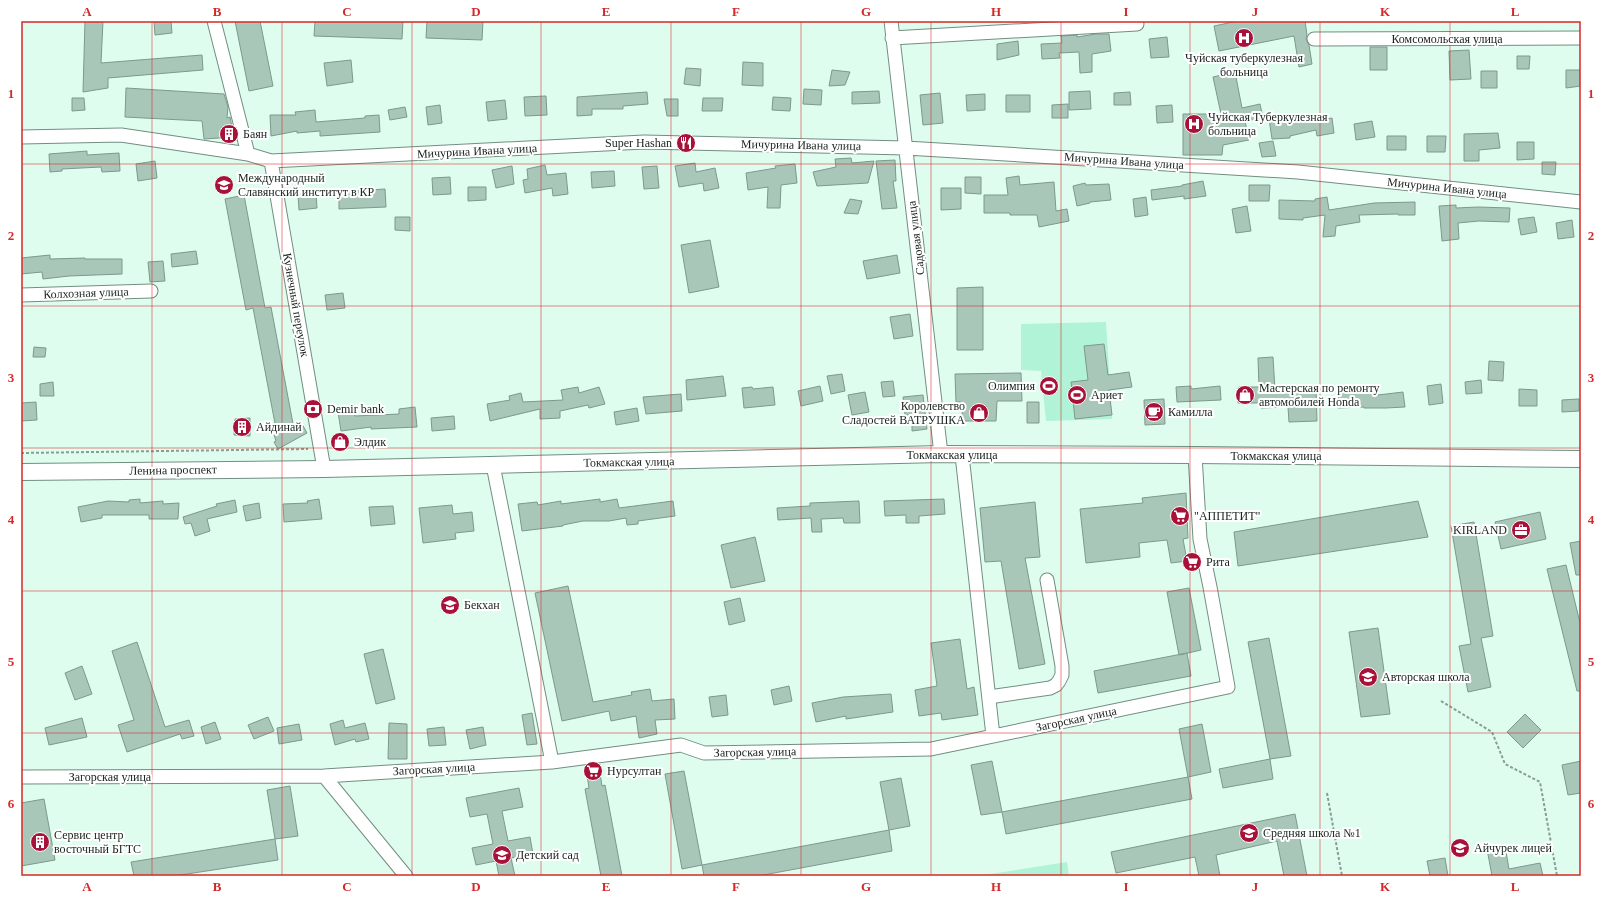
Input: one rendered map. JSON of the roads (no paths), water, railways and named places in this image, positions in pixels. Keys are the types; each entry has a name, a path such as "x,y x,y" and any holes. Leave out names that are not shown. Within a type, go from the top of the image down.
{"main road":[{"name":"Токмакская улица","path":"324,469 941,454 1581,459"},
{"name":"Ленина проспект","path":"21,472 324,469"}],"street":[{"path":"214,21 248,154"},
{"name":"Садовая улица","path":"891,21 941,454"},
{"path":"892,38 1137,24"},
{"name":"Комсомольская улица","path":"1314,39 1581,38"},
{"name":"Мичурина Ивана улица","path":"21,137 121,136 248,154 271,162 644,142 906,148 1298,172 1581,202"},
{"name":"Кузнечный переулок","path":"271,162 324,469"},
{"name":"Колхозная улица","path":"21,295 151,291"},
{"path":"962,455 993,736"},
{"name":"Загорская улица","path":"21,777 324,776 552,762 681,745 704,753 930,749 1228,687 1200,540 1195,455"},
{"path":"493,465 552,762"},
{"path":"989,698 1050,688 1056,685 1062,675 1061,656 1047,580"},
{"path":"324,776 406,876"}],"place":[{"name":"Чуйская туберкулезная больница","path":"1244,38"},
{"name":"Чуйская Туберкулезная больница","path":"1194,124"},
{"name":"Баян","path":"229,134"},
{"name":"Super Hashan","path":"686,143"},
{"name":"Международный Славянский институт в КР","path":"224,185"},
{"name":"Олимпия","path":"1049,386"},
{"name":"Ариет","path":"1077,395"},
{"name":"Мастерская по ремонту автомобилей Honda","path":"1245,395"},
{"name":"Demir bank","path":"313,409"},
{"name":"Камилла","path":"1154,412"},
{"name":"Королевство Сладостей ВАТРУШКА","path":"979,413"},
{"name":"Айдинай","path":"242,427"},
{"name":"Элдик","path":"340,442"},
{"name":"\"АППЕТИТ\"","path":"1180,516"},
{"name":"KIRLAND","path":"1521,530"},
{"name":"Рита","path":"1192,562"},
{"name":"Бекхан","path":"450,605"},
{"name":"Авторская школа","path":"1368,677"},
{"name":"Нурсултан","path":"593,771"},
{"name":"Средняя школа №1","path":"1249,833"},
{"name":"Сервис центр восточный БГТС","path":"40,842"},
{"name":"Айчурек лицей","path":"1460,848"},
{"name":"Детский сад","path":"502,855"}]}
